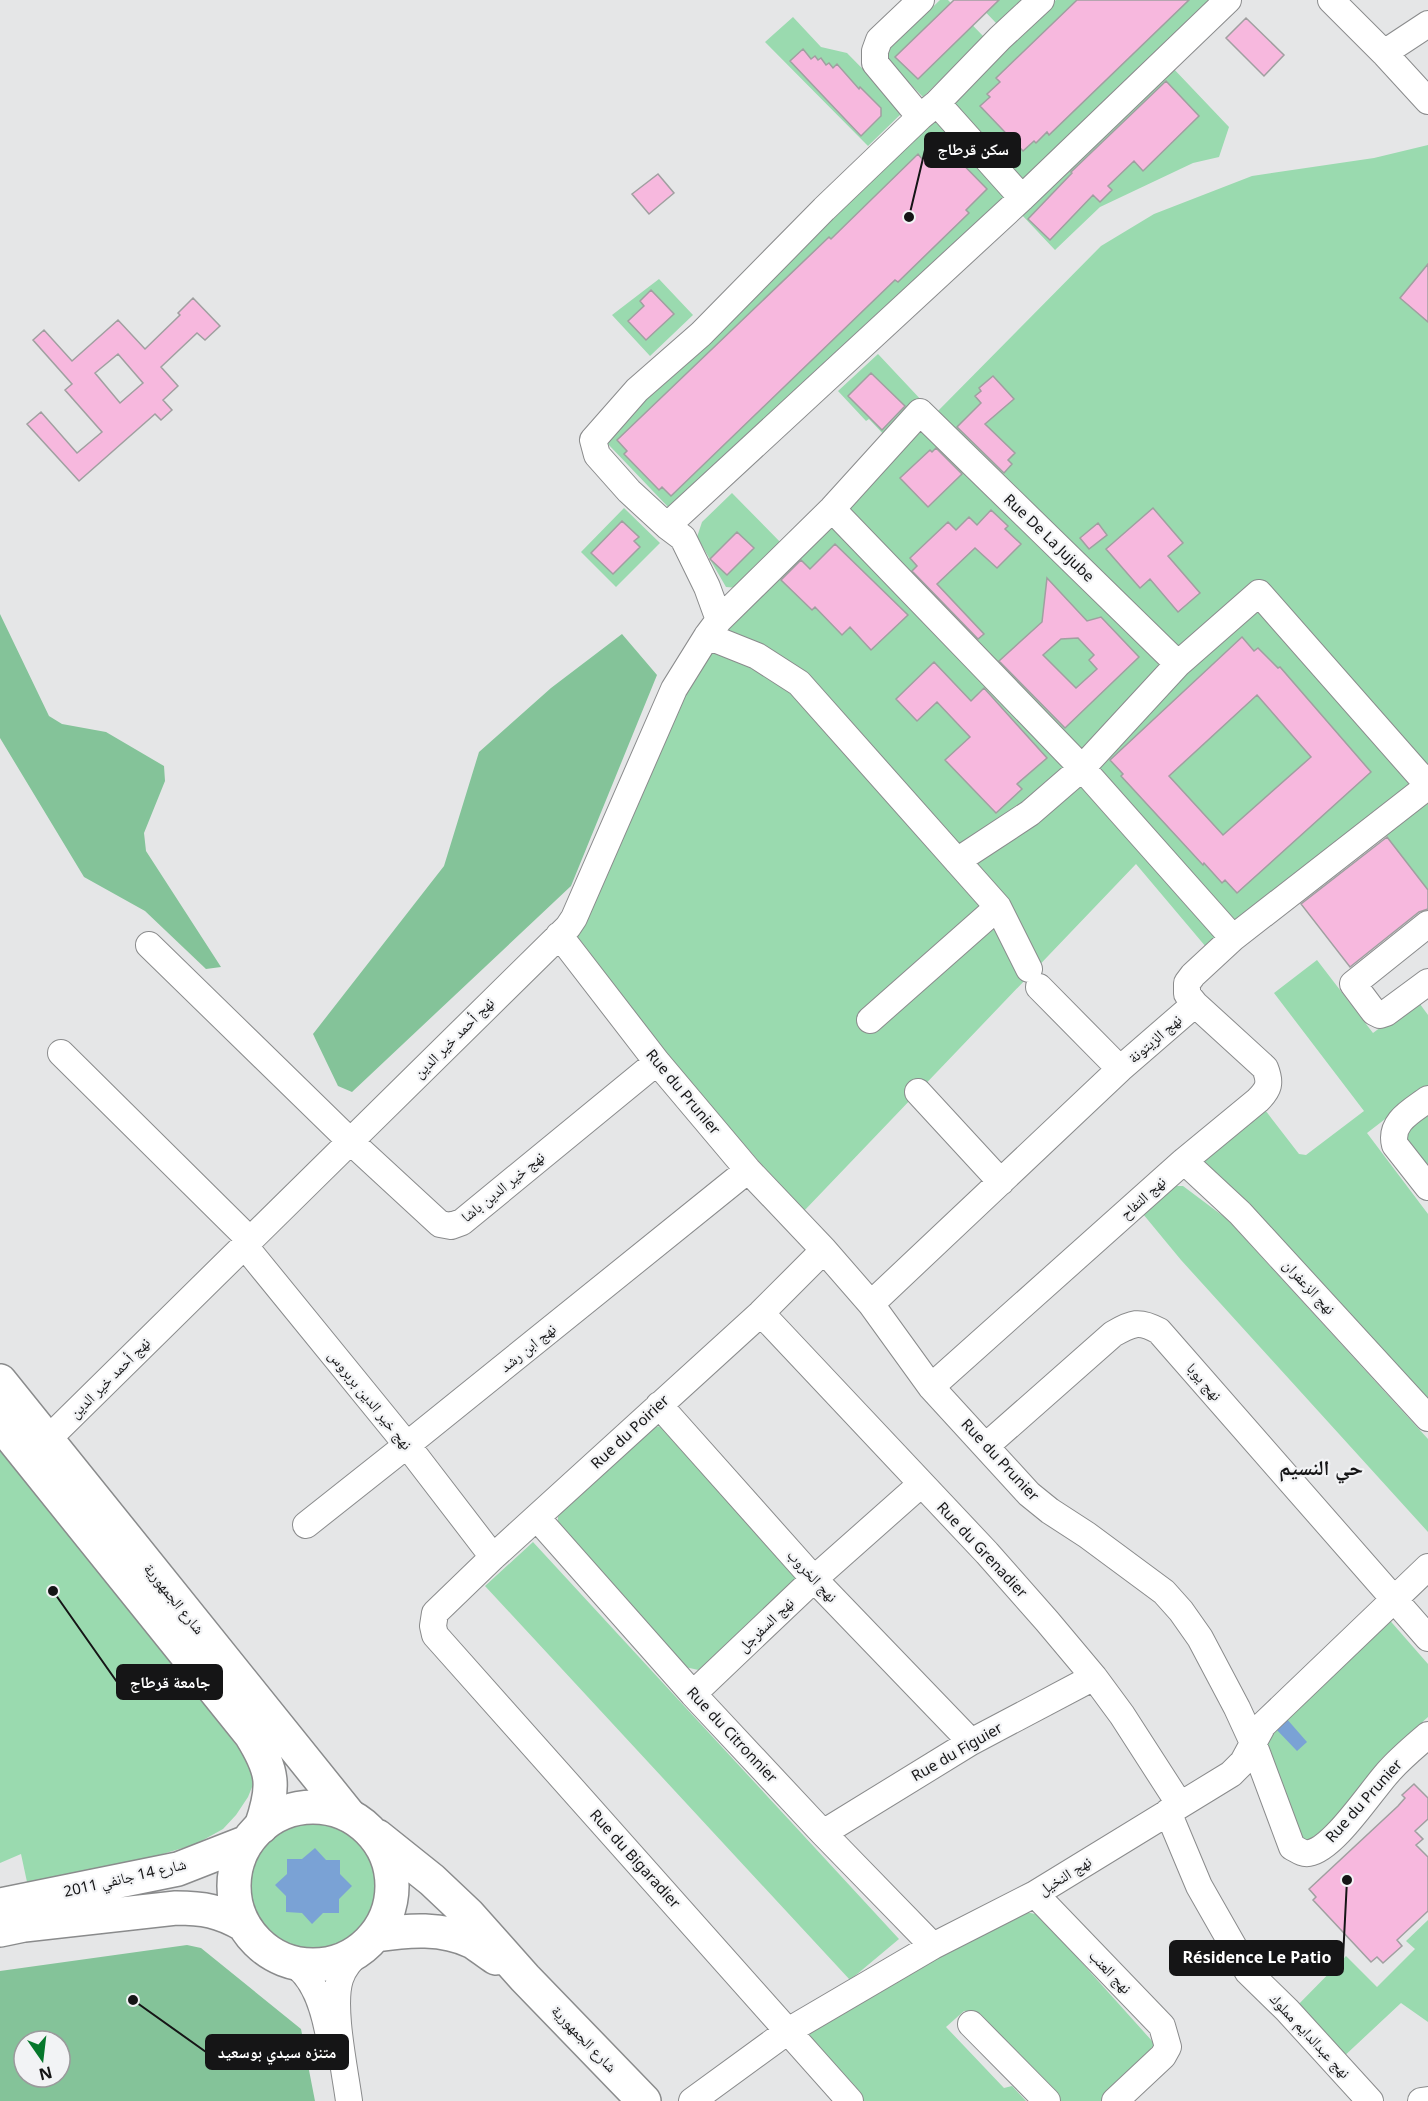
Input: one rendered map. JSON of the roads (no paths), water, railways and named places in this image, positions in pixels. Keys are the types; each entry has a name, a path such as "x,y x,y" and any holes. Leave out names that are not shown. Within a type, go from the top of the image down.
{"main road":[{"name":"شارع الجمهورية","path":"0,1382 359,1824 432,1880 468,1914 525,1978 644,2101"},
{"name":"شارع الجمهورية","path":"0,1423 251,1735 264,1755 271,1782 269,1805 254,1835"},
{"path":"319,1807 359,1824 382,1846 389,1864 392,1882 391,1901 386,1919 369,1942 346,1959 327,1964 308,1965 290,1962 271,1954 256,1941 244,1925 237,1910 234,1892 234,1875 239,1858 254,1835 273,1818 288,1811 303,1808 319,1807"},
{"name":"شارع 14 جانفي 2011","path":"0,1905 178,1869 254,1835"},
{"name":"شارع 14 جانفي 2011","path":"0,1930 24,1925 176,1908 198,1908 212,1911 226,1915 244,1925"},
{"name":"شارع الجمهورية","path":"369,1942 406,1931 452,1934 472,1942 525,1978"}],"street":[{"path":"921,0 879,40 875,63 1022,198"},
{"path":"1041,0 824,209 701,334 637,390 593,440 597,455 629,491 683,538 707,587 713,628 799,684 998,907 1034,978 1120,1069"},
{"path":"667,526 1022,198 1228,0"},
{"path":"1331,0 1428,101"},
{"path":"1384,53 1428,24"},
{"name":"نهج أحمد خير الدين","path":"47,1440 574,918 674,689 713,628 832,509 920,412"},
{"name":"Rue De La Jujube","path":"920,412 1178,664"},
{"path":"832,509 1082,768 1233,938"},
{"path":"957,861 1030,813 1082,768 1178,664 1259,592 1428,785"},
{"name":"نهج الزيتونة","path":"871,1304 1120,1069 1195,1004 1187,994 1187,983 1193,975 1233,938 1428,785"},
{"path":"870,1020 998,907"},
{"path":"1426,987 1380,1015 1374,1012 1353,984 1428,924"},
{"name":"Rue du Prunier","path":"559,935 657,1062 748,1170 824,1250 871,1304 932,1387 1029,1494 1164,1592 1181,1611 1217,1668 1254,1745 1292,1847 1300,1852 1310,1853 1330,1840 1391,1769 1428,1735"},
{"path":"149,945 350,1141"},
{"name":"نهج التفاح","path":"932,1387 1184,1161 1258,1100 1268,1089 1269,1079 1265,1068 1195,1004"},
{"path":"61,1053 247,1243"},
{"name":"نهج خير الدين باشا","path":"350,1141 433,1220 452,1226 462,1222 657,1062"},
{"path":"918,1092 1001,1182"},
{"path":"1428,1099 1400,1120 1394,1133 1395,1145 1428,1187"},
{"name":"نهج الزعفران","path":"1184,1161 1240,1213 1428,1418"},
{"name":"نهج ابن رشد","path":"306,1525 748,1170"},
{"name":"نهج خير الدين بربروس","path":"247,1243 493,1557"},
{"name":"Rue du Poirier","path":"435,1613 493,1557 761,1314 824,1250"},
{"name":"Rue du Grenadier","path":"761,1314 920,1485 987,1553 1094,1677 1122,1715 1174,1808"},
{"name":"نهج يوبا","path":"986,1446 1113,1334 1129,1325 1146,1324 1159,1331 1428,1638"},
{"name":"نهج الخروب","path":"659,1405 814,1579 971,1742"},
{"name":"نهج السفرجل","path":"693,1694 814,1579 920,1485"},
{"name":"Rue du Citronnier","path":"537,1518 693,1694 933,1946"},
{"path":"1394,1598 1428,1567"},
{"name":"نهج النخيل","path":"692,2101 788,2031 933,1946 1035,1894 1231,1774 1243,1762 1261,1729 1276,1712 1394,1598"},
{"name":"Rue du Bigaradier","path":"435,1613 433,1626 435,1635 850,2101"},
{"name":"Rue du Figuier","path":"823,1833 971,1742 1094,1677"},
{"name":"نهج عبدالدايم مملوك","path":"1174,1808 1198,1886 1248,1972 1287,2010 1370,2101"},
{"name":"نهج العنب","path":"1035,1894 1162,2026 1168,2047 1163,2056 1127,2097"},
{"path":"349,2101 340,2044 337,1990 345,1966 369,1942"},
{"path":"290,1962 298,1966 308,1978 321,2007 329,2033 338,2101"},
{"path":"971,2024 1047,2101"},
{"path":"1421,2101 1428,2100"}],"water":[{"path":"1286,1718 1307,1742 1297,1751 1275,1728"},
{"path":"315,1848 326,1860 340,1860 340,1874 352,1886 339,1899 339,1913 323,1913 312,1924 302,1913 286,1912 286,1896 275,1885 287,1874 287,1859 302,1859"}],"place":[{"name":"سكن قرطاج","path":"909,217"},
{"name":"جامعة قرطاج","path":"53,1591"},
{"name":"Résidence Le Patio","path":"1347,1880"},
{"name":"متنزه سيدي بوسعيد","path":"133,2000"}],"district":[{"name":"حي النسيم","path":"1321,1468"}]}
